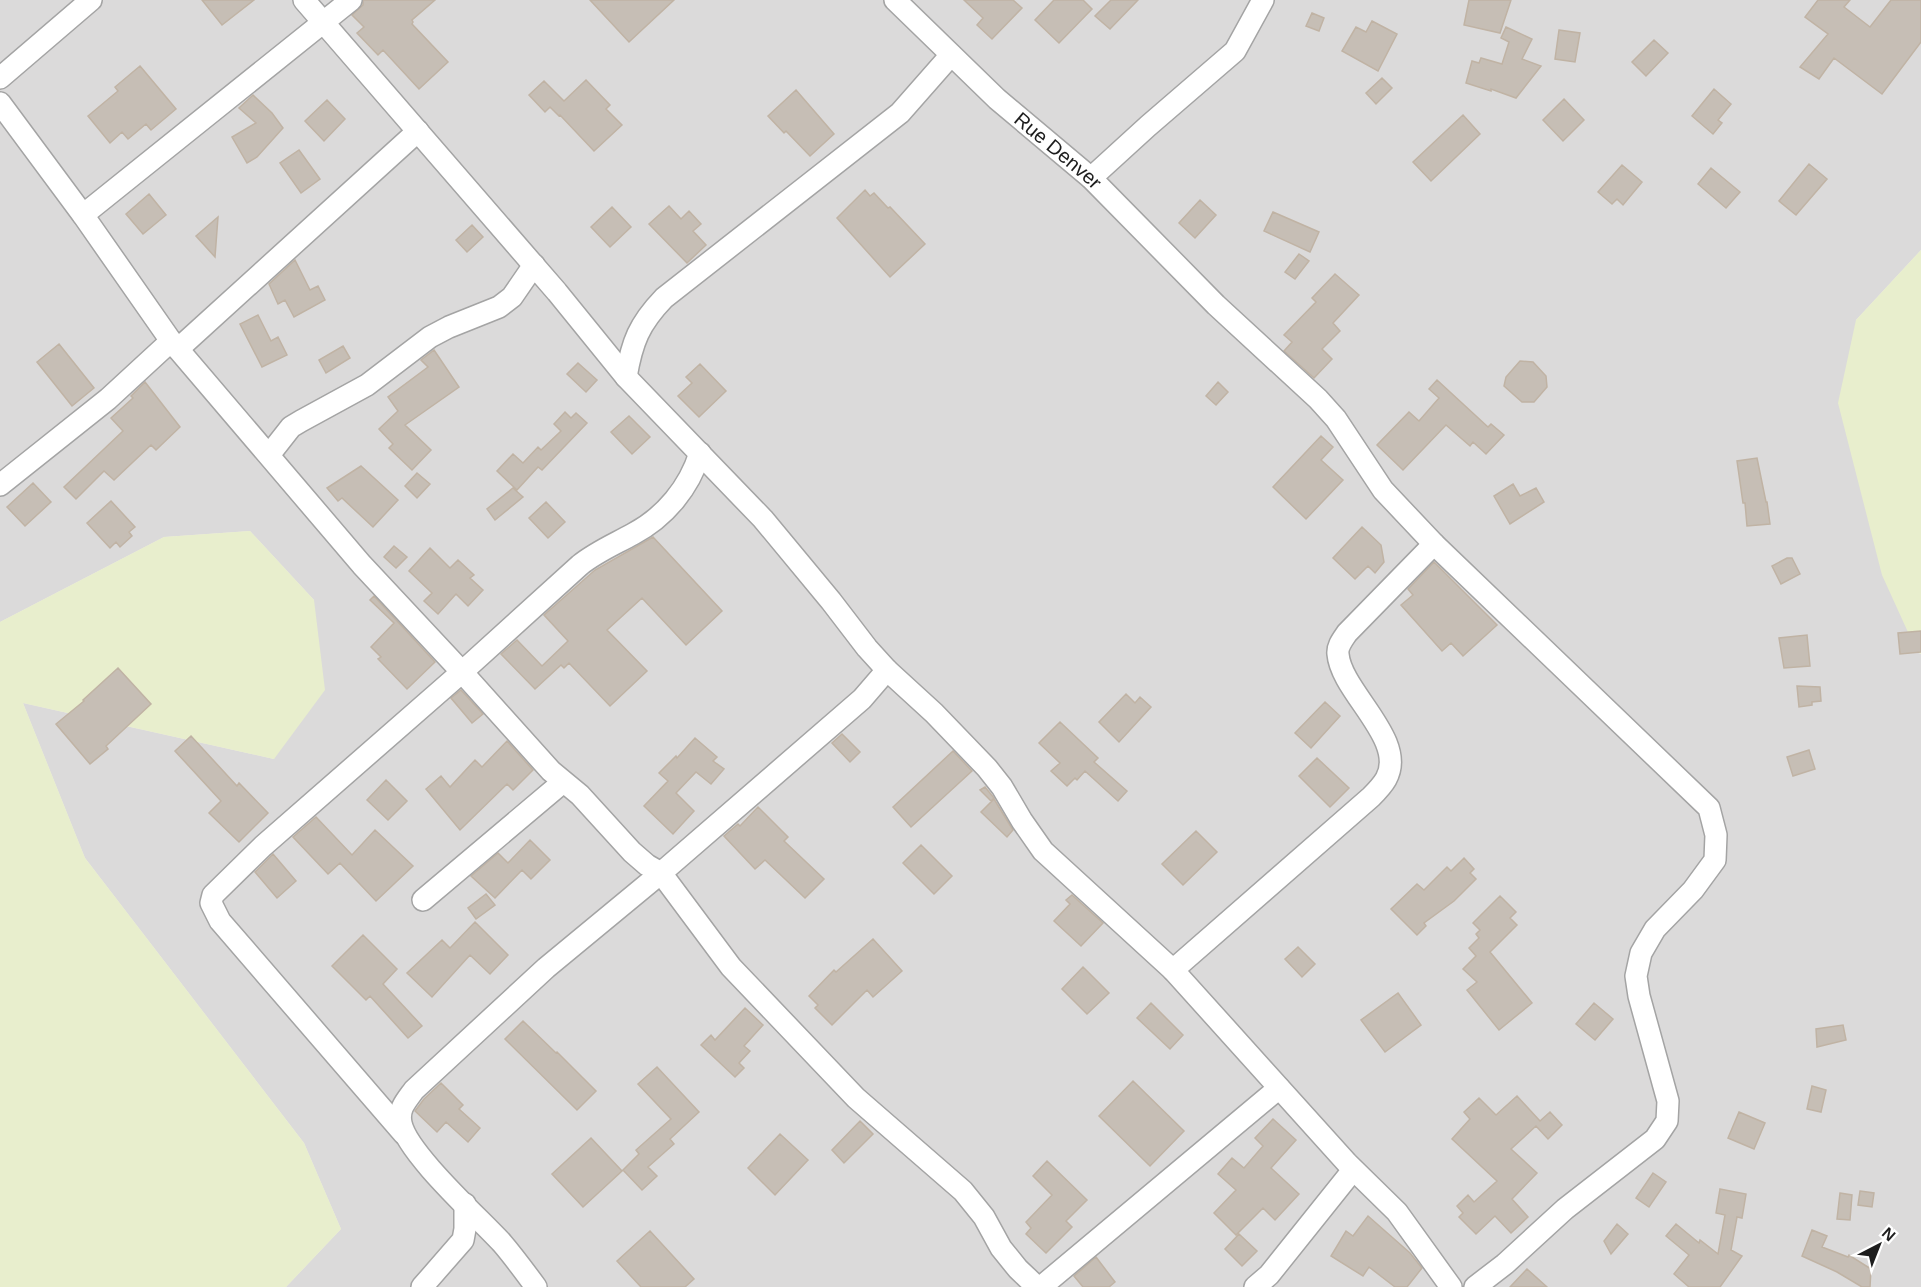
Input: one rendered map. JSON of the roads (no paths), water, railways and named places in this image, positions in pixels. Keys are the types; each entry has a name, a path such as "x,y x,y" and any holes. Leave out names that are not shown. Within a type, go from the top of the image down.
{"street":[{"path":"0,78 91,0"},
{"path":"304,0 534,265 626,377 763,519 867,648 987,768 1043,850 1173,970 1353,1170 1397,1212 1451,1287"},
{"path":"83,215 351,0"},
{"name":"Rue Denver","path":"895,0 997,99 1091,178 1216,305 1318,399 1336,419 1383,490 1434,544 1709,808 1716,835 1715,860 1693,890 1655,929 1641,953 1636,976 1639,996 1668,1101 1667,1121 1655,1138 1565,1209 1505,1263"},
{"path":"1091,178 1234,51 1263,0"},
{"path":"626,377 636,334 649,314 664,298 900,113 951,55"},
{"path":"0,103 175,345 362,565 551,771 580,795 632,852 661,873 731,967 856,1098 963,1191 984,1217 1001,1248 1018,1269 1039,1287 1279,1088"},
{"path":"0,485 175,345 418,131"},
{"path":"269,455 291,428 367,385 430,337 499,307 512,297 534,265"},
{"path":"537,1287 502,1244 417,1153 404,1134 220,921 211,903 213,895 263,846 590,557 651,523 684,489 694,471 700,453"},
{"path":"1173,970 1371,797 1387,778 1390,758 1387,742 1343,670 1337,653 1347,633 1434,544"},
{"path":"404,1134 400,1121 400,1109 414,1090 546,968 661,873 862,699 887,670"},
{"path":"423,900 563,782"},
{"path":"1255,1287 1269,1275 1353,1170"},
{"path":"422,1287 463,1240 465,1204"},
{"path":"1475,1287 1505,1263"},
{"path":"1491,1287 1505,1263"}]}
